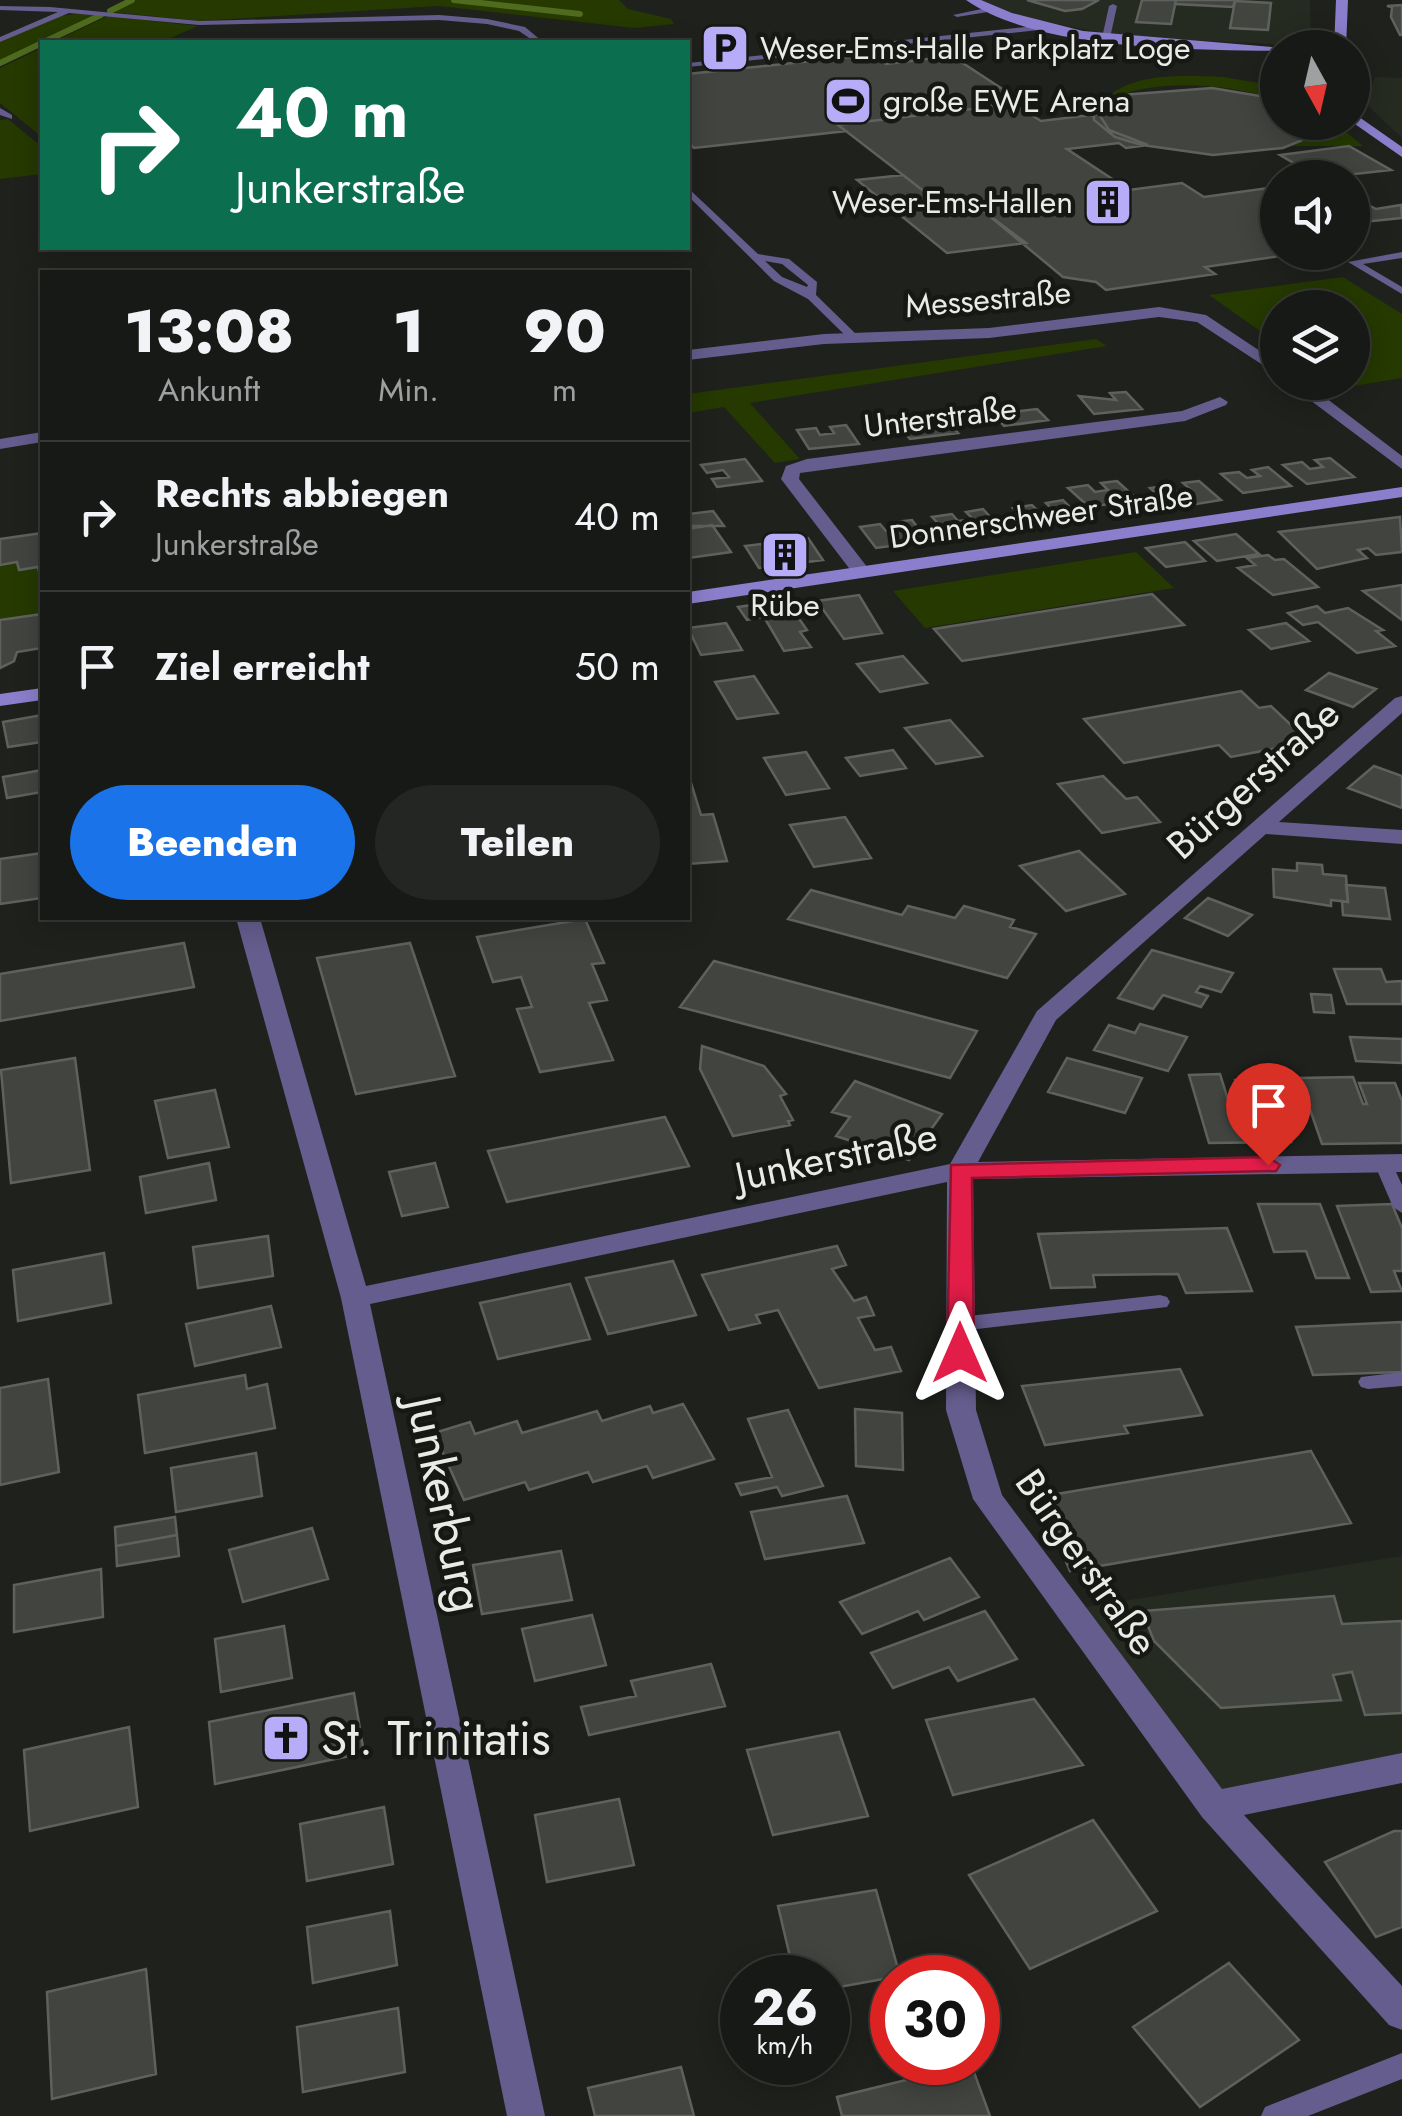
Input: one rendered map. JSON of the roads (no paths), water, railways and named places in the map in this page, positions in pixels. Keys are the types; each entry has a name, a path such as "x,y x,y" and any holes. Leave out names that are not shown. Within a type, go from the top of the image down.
{"street":[{"path":"972,0 1046,27 1106,38 1260,47"},
{"path":"1341,30 1342,0"},
{"path":"1370,129 1402,153"},
{"name":"Messestraße","path":"690,355 854,338 954,336 1159,312 1181,313 1220,328 1260,357"},
{"path":"1318,400 1402,464"},
{"name":"Unterstraße","path":"862,572 790,479 792,470 807,464 1185,416 1220,402"},
{"path":"0,444 40,437"},
{"name":"Donnerschweer Straße","path":"690,598 1402,492"},
{"path":"0,700 40,694"},
{"name":"Bürgerstraße","path":"1401,704 1046,1016 960,1170 960,1410 988,1499 1214,1806 1402,2013"},
{"path":"1262,826 1402,836"},
{"name":"Junkerburg","path":"249,920 354,1298 526,2116"},
{"name":"Junkerstraße","path":"354,1298 960,1170 1393,1163"},
{"path":"1214,1806 1402,1768"}],"lane":[{"path":"1106,38 1112,6"},
{"path":"0,8 72,10 206,23 451,9 514,16 534,31 539,40"},
{"path":"957,15 992,9"},
{"path":"0,40 72,10"},
{"path":"690,65 1046,27"},
{"path":"0,110 10,118"},
{"path":"690,193 778,279 810,296"},
{"path":"1402,254 1352,262 1402,291"},
{"path":"763,261 785,261 813,284 810,296"},
{"path":"763,261 783,270 854,338"},
{"path":"1393,1163 1402,1207"},
{"path":"960,1324 1160,1302"},
{"path":"1368,1382 1402,1380"},
{"path":"1275,2116 1402,2066"}],"waterway":[{"path":"110,11 132,0"},
{"path":"454,0 580,14"},
{"path":"48,40 101,15"},
{"path":"0,63 40,44"}],"place":[{"name":"Weser-Ems-Halle Parkplatz Loge","path":"725,48"},
{"name":"große EWE Arena","path":"848,101"},
{"name":"Weser-Ems-Hallen","path":"1108,202"},
{"name":"Rübe","path":"785,555"},
{"name":"St. Trinitatis","path":"286,1738"}]}
